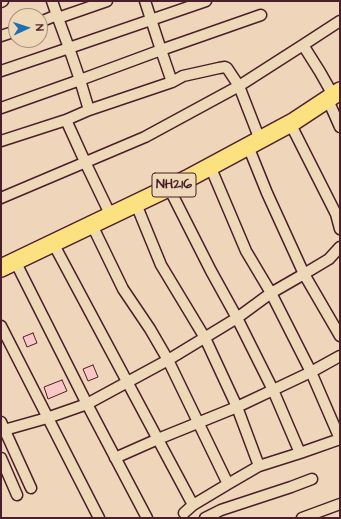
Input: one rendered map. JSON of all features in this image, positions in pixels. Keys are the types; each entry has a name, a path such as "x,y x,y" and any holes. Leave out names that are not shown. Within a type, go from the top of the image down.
{"highway":[{"name":"NH216","path":"8,264 169,188 290,123 334,96"}],"street":[{"path":"52,1 89,110"},
{"path":"48,20 107,1"},
{"path":"145,1 172,82"},
{"path":"1,71 206,1"},
{"path":"1,108 261,14"},
{"path":"1,198 145,137 239,86 340,21"},
{"path":"303,45 334,96 340,127"},
{"path":"1,141 66,120 89,110 172,82 183,76 225,67 239,86 267,193 304,274 340,336"},
{"path":"66,120 111,216"},
{"path":"290,123 336,214 340,229"},
{"path":"181,516 193,505 260,466 340,439 311,372 270,293 246,251 210,166"},
{"path":"169,188 273,390 300,453"},
{"path":"136,204 161,265 205,338 237,407 260,466"},
{"path":"92,225 123,290 150,329 168,360 228,484"},
{"path":"53,244 193,505"},
{"path":"31,488 2,428 47,418 87,404 205,338 237,318 270,293 330,259 340,247"},
{"path":"8,264 87,404 147,518"},
{"path":"1,326 99,518"},
{"path":"115,458 237,407 311,372 340,356"},
{"path":"1,458 17,495"},
{"path":"205,518 221,510 312,479"},
{"path":"302,518 340,504"}],"building":[{"path":"33,333 37,343 27,347 23,337"},
{"path":"93,365 98,377 88,381 83,369"},
{"path":"62,380 67,391 48,399 44,387"}]}
